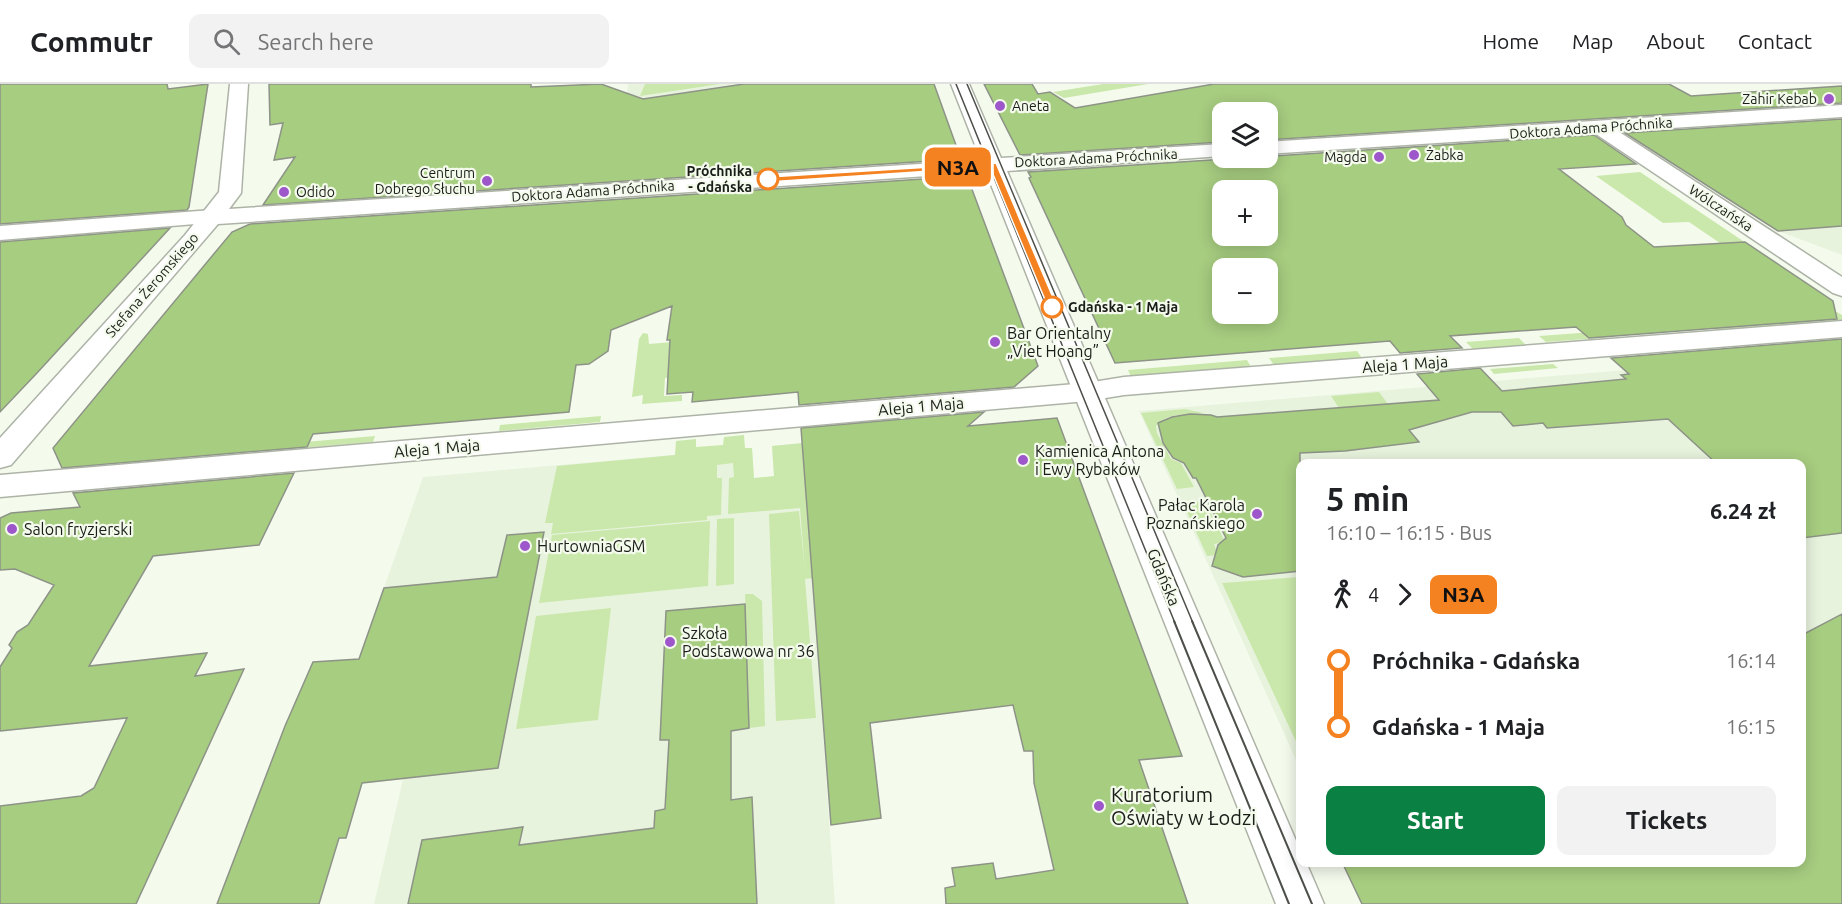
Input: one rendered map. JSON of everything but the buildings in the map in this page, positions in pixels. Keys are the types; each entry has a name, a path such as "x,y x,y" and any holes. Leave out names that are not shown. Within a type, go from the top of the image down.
{"street":[{"name":"Stefana Żeromskiego","path":"0,458 230,194 239,84"},
{"name":"Gdańska","path":"960,84 1300,904"},
{"name":"Doktora Adama Próchnika","path":"1278,147 1842,111"},
{"name":"Wólczańska","path":"1599,128 1842,288"},
{"name":"Doktora Adama Próchnika","path":"0,233 1212,151"},
{"name":"Aleja 1 Maja","path":"0,486 1087,392 1124,386 1842,329"}],"shaded area":[{"path":"628,84 744,84 626,102"},
{"path":"1842,226 1842,255 1778,231"},
{"path":"1625,370 1842,458 1842,614 1806,633 1806,459 1296,459 1296,760 1139,411"},
{"name":"Szkoła Podstawowa nr 36","path":"803,443 835,904 374,904 403,779 313,789 423,477 752,448 754,478 774,477 772,446"}],"green space":[{"path":"645,84 720,84 640,96"},
{"path":"1103,84 1148,84 1064,98 1053,92"},
{"path":"1640,172 1761,253 1736,254 1689,222 1663,223 1596,176"},
{"path":"1837,312 1842,315 1842,324 1722,334 1706,323"},
{"path":"1607,331 1614,337 1546,342 1539,336"},
{"path":"643,333 648,334 649,344 695,340 693,375 665,378 664,396 682,395 682,401 642,404 643,395 632,397 639,339"},
{"path":"1519,338 1531,350 1478,354 1466,342"},
{"path":"1357,351 1362,358 1274,365 1269,358"},
{"path":"1247,360 1251,367 1131,377 1128,370"},
{"path":"1553,364 1558,368 1494,374 1490,369"},
{"path":"1379,392 1388,404 1339,408 1331,396"},
{"path":"1185,409 1203,413 1173,416 1156,426 1157,433 1171,459 1181,463 1194,487 1177,489 1141,413"},
{"path":"601,416 600,422 499,431 500,425"},
{"path":"744,435 745,448 752,448 754,478 774,476 772,446 803,443 813,578 805,579 816,718 776,721 769,514 799,511 805,572 800,508 728,514 729,478 734,477 733,463 717,465 717,478 722,478 721,515 707,516 707,520 551,534 553,523 545,523 557,466 675,455 676,441 696,439 696,447 723,445 724,437"},
{"path":"375,436 373,442 265,451 269,445"},
{"path":"1205,501 1225,542 1214,544 1218,555 1207,556 1183,503"},
{"path":"734,518 734,584 716,586 717,519"},
{"path":"710,521 708,586 539,603 552,535"},
{"path":"1296,577 1296,741 1222,583"},
{"path":"745,594 753,594 762,601 765,726 749,728"},
{"path":"611,608 598,720 516,729 536,616"}],"tram line":[{"path":"956,84 1175,623"},
{"path":"967,84 1193,623"},
{"path":"1174,621 1289,904"},
{"path":"1192,621 1296,866"},
{"path":"1296,867 1312,904"}],"bus line":[{"name":"N3A","path":"768,179 993,164 1052,307"}],"place":[{"name":"Zahir Kebab","path":"1829,99"},
{"name":"Aneta","path":"1000,106"},
{"name":"Żabka","path":"1414,155"},
{"name":"Magda","path":"1379,157"},
{"name":"Próchnika - Gdańska","path":"768,179"},
{"name":"Centrum Dobrego Słuchu","path":"487,181"},
{"name":"Odido","path":"284,192"},
{"name":"Gdańska - 1 Maja","path":"1052,307"},
{"name":"Bar Orientalny „Viet Hoang”","path":"995,342"},
{"name":"Kamienica Antona i Ewy Rybaków","path":"1023,460"},
{"name":"Pałac Karola Poznańskiego","path":"1257,514"},
{"name":"Salon fryzjerski","path":"12,529"},
{"name":"HurtowniaGSM","path":"525,546"},
{"name":"Szkoła Podstawowa nr 36","path":"670,642"},
{"name":"Kuratorium Oświaty w Łodzi","path":"1099,806"}]}
